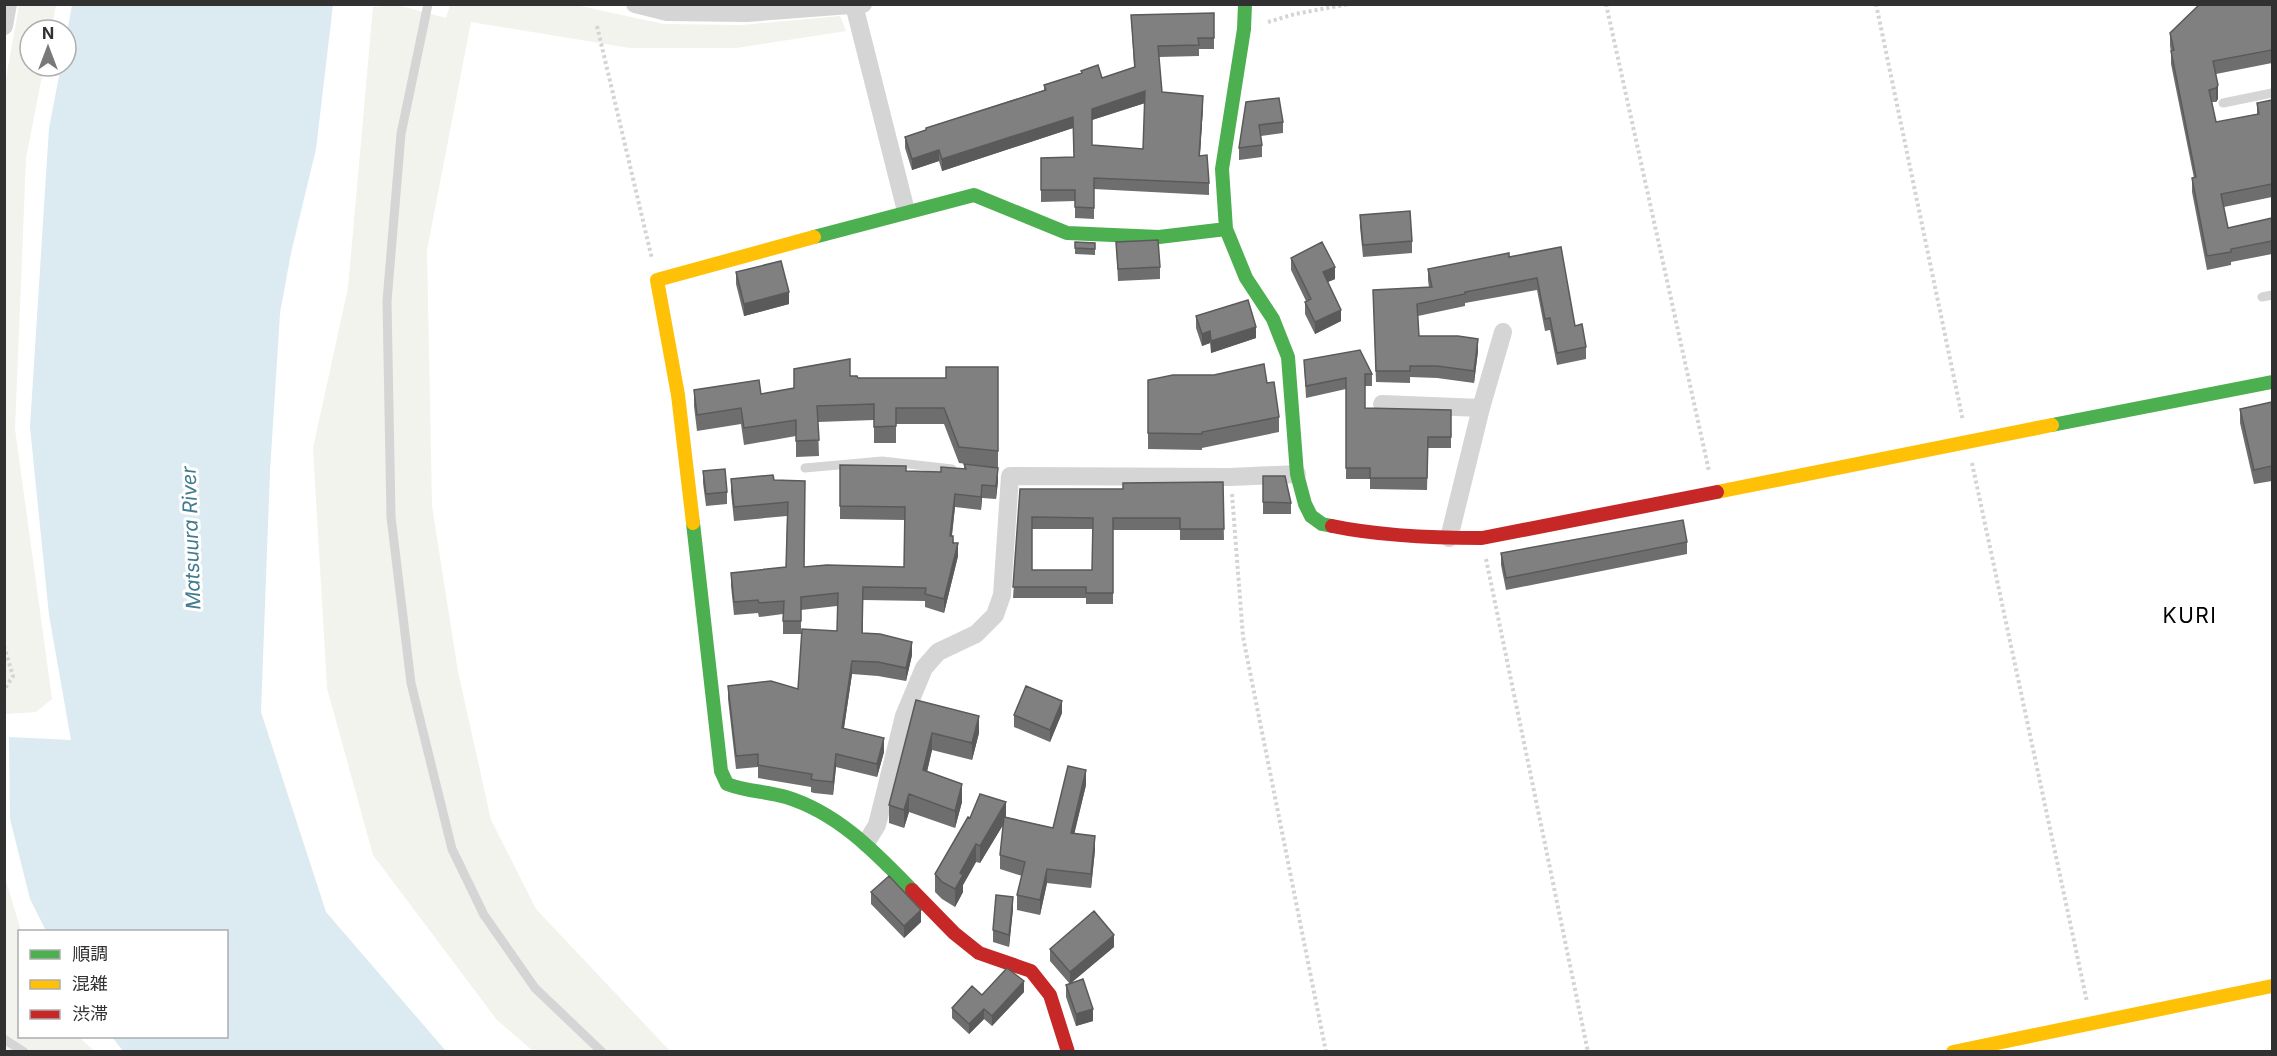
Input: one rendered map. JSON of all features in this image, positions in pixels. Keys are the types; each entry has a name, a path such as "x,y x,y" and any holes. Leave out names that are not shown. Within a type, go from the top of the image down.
{"street":[{"path":"4,26 8,4"},
{"path":"635,4 667,12 747,13 863,4"},
{"path":"1245,4 1244,29 1222,169 1226,229 1246,278 1273,319 1288,357 1298,474 1305,504 1311,516 1322,524 1350,530 1449,538 1482,538 2272,382"},
{"path":"854,5 906,211"},
{"path":"1068,1052 1050,995 1031,971 979,953 954,933 866,843 821,812 785,797 745,791 728,784 721,771 678,395 657,280 906,211 974,195 1067,233 1159,237 1226,229"},
{"path":"1449,538 1481,408 1503,332"},
{"path":"1382,404 1481,408"},
{"path":"866,843 877,825 904,716 924,668 938,652 976,634 995,615 1002,595 1004,475 1230,477 1298,474"},
{"path":"1953,1052 2272,986"}],"lane":[{"path":"428,4 401,134 387,301 391,517 411,683 452,849 484,915 535,988 602,1052"},
{"path":"2223,103 2272,93"},
{"path":"2262,297 2272,295"},
{"path":"805,468 882,461 963,470"},
{"path":"4,1039 24,1052"}],"path":[{"path":"1244,29 1295,14 1349,4"},
{"path":"1606,4 1714,492"},
{"path":"1876,4 2091,1023"},
{"path":"597,26 657,280"},
{"path":"1230,477 1243,637 1326,1052"},
{"path":"1482,538 1588,1052"},
{"path":"4,646 12,676 4,690"}],"shaded area":[{"path":"19,5 56,5 53,18 18,18 18,78 42,78 26,158 15,429 52,699 36,712 5,714 4,90"},
{"path":"397,5 446,18 450,5 576,5 663,24 742,25 840,16 846,31 736,48 630,48 471,22 427,250 432,506 458,672 491,820 536,909 670,1051 533,1051 497,1020 373,855 327,688 313,448 348,288 373,7"},
{"path":"4,874 21,930 18,930 18,1038 80,1038 94,1051 5,1051"}],"water":[{"name":"Matsuura River","path":"72,5 333,5 316,149 291,253 280,313 270,471 261,712 326,912 446,1051 123,1051 113,1038 228,1038 228,930 46,930 30,899 10,819 9,737 71,740 49,615 30,427 49,128 59,78 78,78 78,18 70,18"}],"building":[{"path":"2200,4 2272,4 2272,50 2213,61 2218,85 2209,90 2216,122 2259,114 2257,103 2272,100 2272,184 2221,194 2228,228 2272,218 2272,241 2207,256 2192,178 2196,177 2171,51 2174,50 2170,33"},
{"path":"1214,13 1214,38 1198,38 1199,45 1158,46 1162,92 1203,96 1199,156 1207,155 1209,183 1094,178 1094,208 1075,207 1075,190 1041,190 1041,158 1074,157 1073,117 942,159 939,150 912,159 905,137 926,130 926,128 1046,90 1044,85 1082,73 1081,71 1098,65 1102,78 1135,67 1131,15","holes":["1145,91 1143,149 1092,145 1092,109"]},
{"path":"1279,98 1283,122 1259,125 1262,145 1239,148 1246,102"},
{"path":"1410,211 1412,241 1363,245 1360,215"},
{"path":"1158,240 1160,267 1118,269 1116,242"},
{"path":"1075,242 1095,243 1095,249 1075,248"},
{"path":"1322,242 1335,267 1323,272 1341,310 1315,322 1305,302 1311,299 1291,258"},
{"path":"1561,247 1575,326 1582,324 1586,347 1557,353 1550,318 1545,319 1537,278 1417,304 1419,336 1458,336 1478,339 1474,371 1437,366 1410,366 1410,371 1376,371 1373,290 1432,287 1428,269 1509,253 1509,257"},
{"path":"781,261 789,292 744,304 736,272"},
{"path":"1248,300 1256,327 1211,341 1210,331 1202,334 1196,316"},
{"path":"1360,350 1372,374 1365,374 1365,408 1451,410 1451,437 1428,437 1427,478 1370,478 1370,468 1346,468 1346,378 1306,386 1304,360"},
{"path":"850,359 850,376 858,378 946,378 946,367 998,367 998,451 959,447 944,408 896,408 896,426 874,427 874,404 817,406 819,440 796,441 796,420 744,428 741,408 697,415 694,390 759,380 761,394 794,388 794,369"},
{"path":"1264,364 1267,383 1274,382 1279,417 1202,432 1202,434 1148,433 1148,380 1173,375 1214,375"},
{"path":"2272,402 2272,466 2254,470 2240,409"},
{"path":"964,464 998,468 996,486 982,485 981,497 955,494 950,536 953,536 953,543 958,543 944,599 925,594 926,588 863,587 862,633 880,634 912,642 906,668 878,662 852,661 842,728 884,738 877,764 836,754 833,782 811,779 812,774 758,765 758,754 736,756 728,686 771,681 798,689 802,629 837,631 838,593 801,597 801,621 783,621 784,601 734,602 731,573 786,567 788,502 734,507 731,479 773,475 774,480 805,481 804,567 827,565 904,567 905,507 840,506 840,465 906,466 906,471 941,472 941,467 966,469"},
{"path":"725,469 727,492 706,494 703,471"},
{"path":"1263,476 1285,476 1291,503 1263,502"},
{"path":"1223,482 1224,529 1180,529 1180,518 1113,518 1113,593 1086,593 1086,587 1013,587 1020,489 1123,489 1123,483","holes":["1032,517 1093,518 1092,570 1032,570"]},
{"path":"1683,520 1687,542 1506,578 1501,553"},
{"path":"1026,686 1062,701 1050,730 1014,715"},
{"path":"916,700 979,716 972,743 932,733 923,770 962,784 955,811 909,794 904,810 889,805"},
{"path":"1068,766 1086,770 1071,833 1095,836 1091,874 1047,869 1040,900 1017,895 1025,862 1000,855 1004,817 1053,828"},
{"path":"980,794 1006,802 980,846 976,844 960,873 963,875 955,889 942,882 935,874 968,817 970,818"},
{"path":"889,876 921,910 904,926 871,892"},
{"path":"996,895 1013,897 1009,935 993,930"},
{"path":"1094,911 1114,935 1070,972 1050,949"},
{"path":"1007,968 1024,981 992,1016 984,1009 969,1024 952,1008 972,986 982,995"},
{"path":"1083,979 1093,1009 1076,1014 1066,985"}],"traffic: fast":[{"path":"1245,4 1244,29 1222,169 1226,229 1246,278 1273,319 1288,357 1297,474 1305,504 1311,516 1322,524 1332,526"},
{"path":"814,237 974,195 1067,233 1159,237 1226,229"},
{"path":"2052,425 2272,382"},
{"path":"693,523 721,771 727,784 786,797 822,813 855,835 912,890"}],"traffic: slow":[{"path":"693,523 678,395 657,280 814,237"},
{"path":"1717,492 2052,425"},
{"path":"1953,1052 2272,986"}],"traffic: jam":[{"path":"1332,526 1407,536 1482,538 1717,492"},
{"path":"912,890 954,933 979,953 1031,971 1050,995 1068,1052"}],"district":[{"name":"KURI","path":"2190,615"}]}
